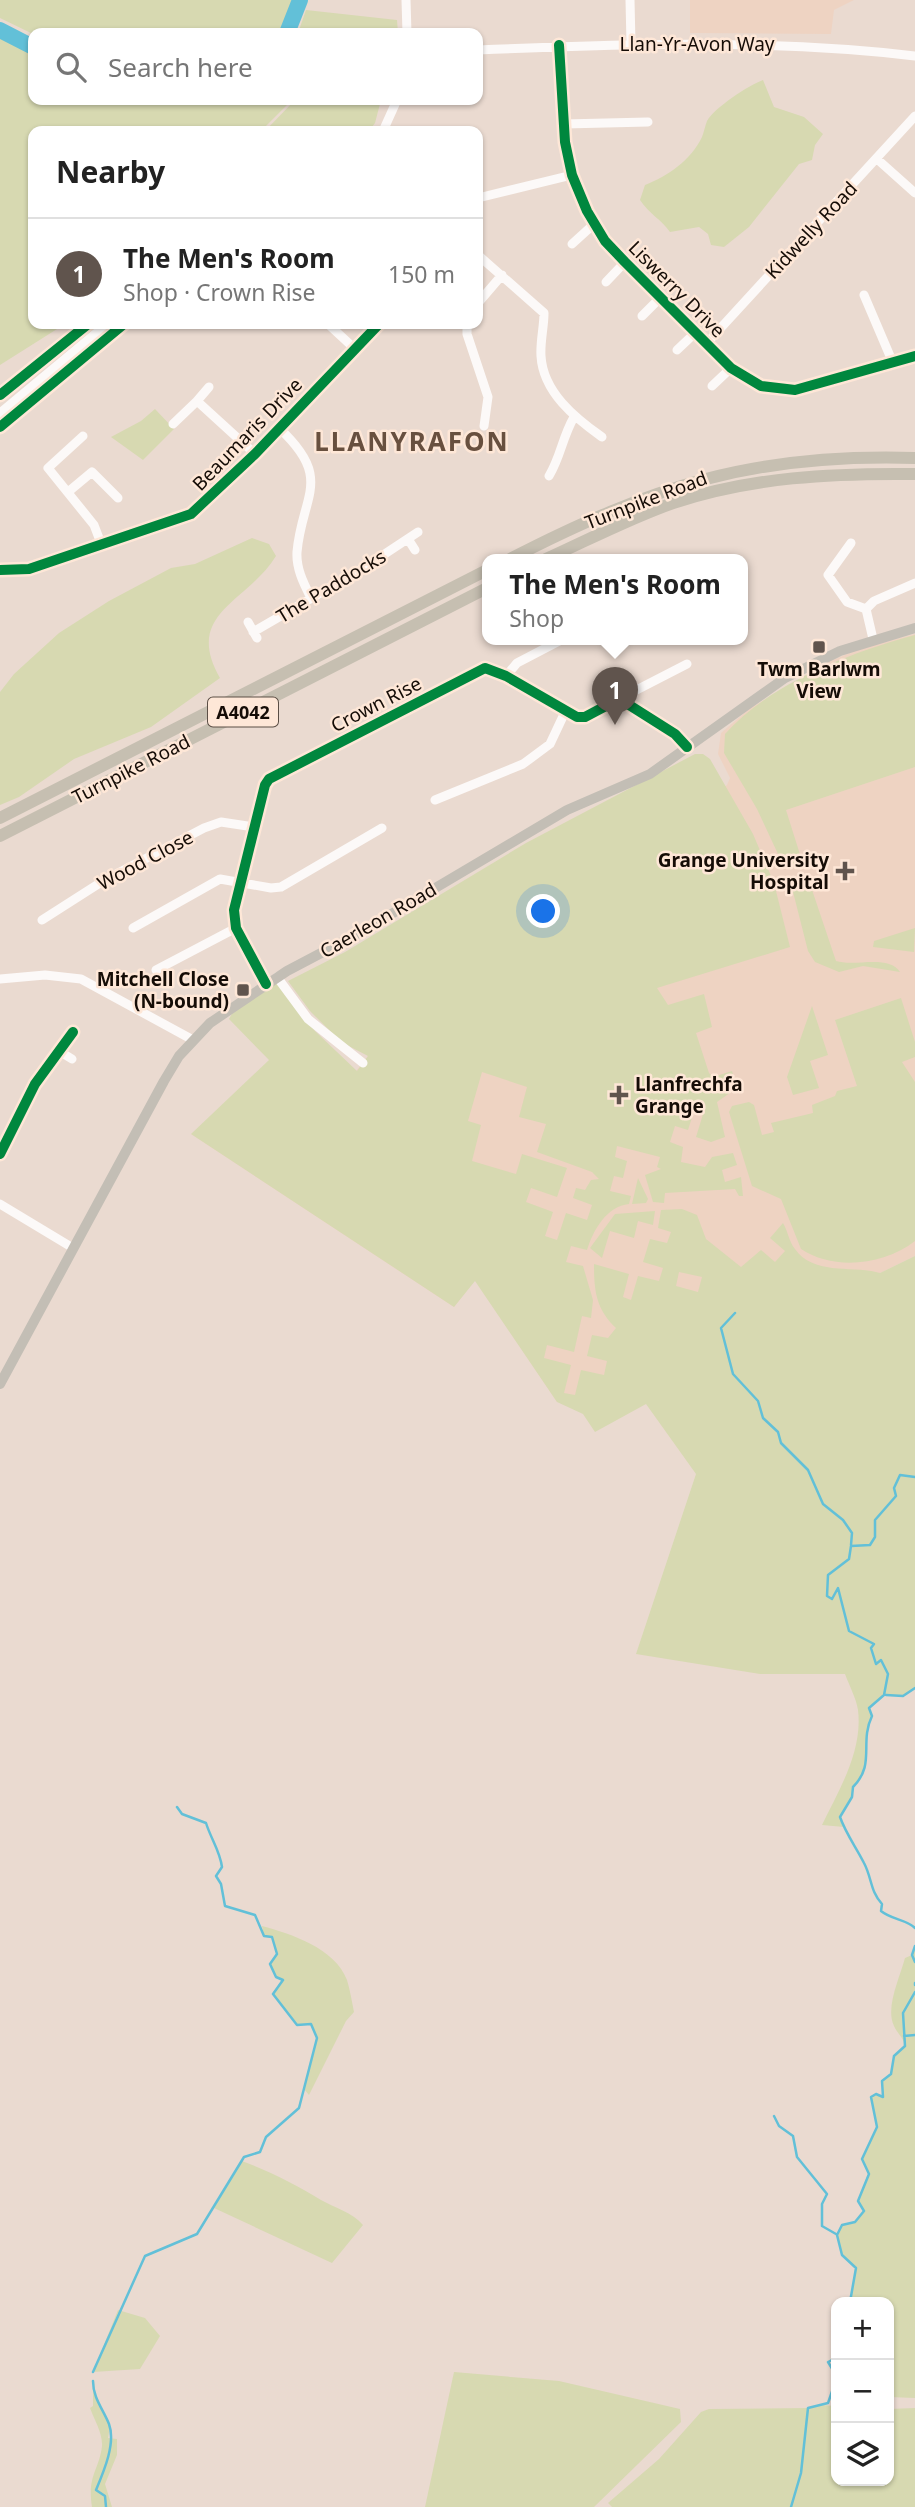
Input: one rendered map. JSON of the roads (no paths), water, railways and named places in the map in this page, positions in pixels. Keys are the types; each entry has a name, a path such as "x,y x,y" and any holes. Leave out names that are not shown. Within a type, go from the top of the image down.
{"highway":[{"name":"Turnpike Road","path":"520,554 602,514 701,478 792,460 859,456 915,458"},
{"name":"Turnpike Road","path":"557,554 670,504 705,493 806,476 915,474"},
{"name":"Turnpike Road","path":"0,818 482,573"},
{"name":"Turnpike Road","path":"0,836 482,591"}],"main road":[{"name":"Caerleon Road","path":"0,1384 164,1081 193,1040 223,1012 272,980 361,932 567,810 650,774 785,678 840,651 915,628"}],"street":[{"path":"407,0 407,28"},
{"path":"630,0 631,44"},
{"name":"Llan-Yr-Avon Way","path":"483,50 559,45 794,44 915,56"},
{"name":"Liswerry Drive","path":"559,45 564,124 572,175 594,224 625,262 731,368 761,386 794,390 915,356"},
{"path":"385,126 395,105"},
{"name":"Kidwelly Road","path":"706,344 915,116"},
{"path":"564,124 649,122"},
{"path":"877,159 915,193"},
{"path":"483,197 572,175"},
{"path":"572,244 594,224"},
{"path":"483,259 544,313 542,366 556,395 574,418 602,436"},
{"path":"606,282 625,262"},
{"path":"483,297 502,275"},
{"path":"864,295 893,363"},
{"path":"642,316 660,298"},
{"path":"0,413 101,329"},
{"path":"333,329 355,349"},
{"name":"Beaumaris Drive","path":"0,570 29,569 191,514 255,454 374,329"},
{"path":"467,329 488,397 484,426"},
{"path":"677,350 695,333"},
{"path":"712,386 731,368"},
{"path":"173,424 209,387"},
{"path":"197,401 255,454"},
{"path":"549,476 559,459 561,439 574,418"},
{"path":"279,428 302,453 309,469 312,487 297,553 300,576 311,598"},
{"path":"83,436 48,468 93,525 102,546"},
{"path":"68,492 92,472 118,498"},
{"name":"The Paddocks","path":"248,622 255,635 418,532"},
{"name":"The Paddocks","path":"408,539 415,550"},
{"path":"850,544 828,575 848,602 866,609"},
{"path":"866,609 874,601 915,583"},
{"path":"866,609 873,639"},
{"path":"506,676 517,663 552,645"},
{"name":"Crown Rise","path":"236,928 234,910 265,785 269,779 485,668 585,717 687,664"},
{"path":"617,701 626,703 675,734 687,747"},
{"path":"435,800 523,764 550,744 566,710"},
{"name":"Wood Close","path":"42,920 103,881 204,828 221,822 254,827"},
{"path":"133,928 220,879 271,888 281,887 382,828"},
{"path":"156,970 236,928 272,980 308,1019 363,1063"},
{"path":"0,979 45,975 81,979 193,1040"},
{"path":"0,1154 35,1084 73,1032"},
{"path":"59,1051 72,1059"},
{"path":"0,1204 73,1248"}],"waterway":[{"path":"289,28 300,0"},
{"path":"0,30 28,44"},
{"path":"735,1313 721,1328 733,1374 758,1401 763,1418 778,1432 781,1443 808,1470 823,1504 843,1520 852,1533 851,1545"},
{"path":"915,1477 900,1475 894,1488 896,1496 875,1520 875,1537 870,1545 851,1546 849,1559 828,1575 827,1596 832,1599 838,1588 849,1631 874,1644 871,1648 876,1664 881,1660 888,1674 884,1695 869,1708 872,1716 868,1726 864,1770 840,1817 867,1869 875,1894 882,1904 881,1911 915,1928"},
{"path":"886,1695 903,1696 915,1688"},
{"path":"93,2372 145,2256 197,2234 244,2157 260,2152 266,2137 299,2108 317,2038 311,2024 297,2025 273,1994 283,1980 276,1977 270,1964 277,1954 272,1937 264,1936 255,1915 225,1906 221,1884 216,1876 222,1867 221,1861 206,1823 182,1814 177,1807"},
{"path":"915,1946 912,1955 915,1962"},
{"path":"851,2297 856,2268 842,2255 837,2235 842,2225 855,2222 864,2211 858,2201 869,2174 862,2159 877,2127 871,2097 876,2094 883,2097 882,2081 891,2074 894,2056 905,2046 903,2013 915,1992"},
{"path":"904,2036 915,2035"},
{"path":"774,2116 779,2126 793,2136 797,2157 827,2194 822,2204 822,2226 836,2234"},
{"path":"831,2360 828,2362 831,2367"},
{"path":"93,2381 96,2398 111,2432 108,2457 96,2490 105,2496 106,2507"},
{"path":"791,2507 801,2473 808,2408 828,2403 831,2394"}],"place":[{"name":"Twm Barlwm View","path":"819,647"},
{"name":"The Men's Room","path":"615,725"},
{"name":"Grange University Hospital","path":"845,871"},
{"name":"Mitchell Close (N-bound)","path":"243,990"},
{"name":"Llanfrechfa Grange","path":"619,1095"}],"district":[{"name":"LLANYRAFON","path":"412,441"}]}
